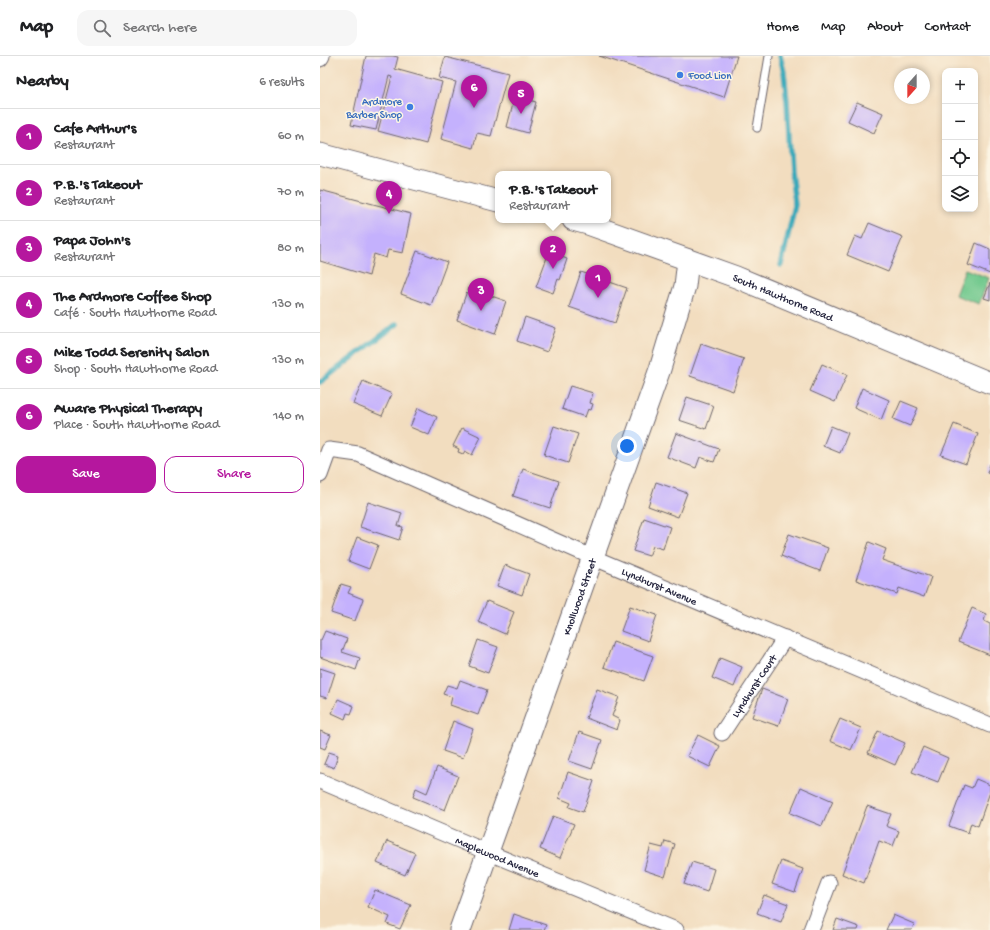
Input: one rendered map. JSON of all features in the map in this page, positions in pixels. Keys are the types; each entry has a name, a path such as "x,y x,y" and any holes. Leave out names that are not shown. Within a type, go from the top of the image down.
{"main road":[{"path":"320,154 495,200"},
{"name":"South Hawthorne Road","path":"584,223 736,277 990,383"},
{"name":"Knollwood Street","path":"460,930 660,369 685,286 688,260"}],"street":[{"name":"Lyndhurst Avenue","path":"320,475 329,450 358,454 592,557 990,725"},
{"name":"Lyndhurst Court","path":"722,733 785,638"},
{"name":"Maplewood Avenue","path":"320,781 676,930"},
{"path":"811,930 829,883"}],"lane":[{"path":"757,128 769,56"}],"green space":[{"path":"965,269 989,278 979,304 955,295"}],"building":[{"name":"Ardmore Barber Shop","path":"366,56 398,57 395,69 442,82 426,144 378,131 392,77 389,76 376,130 351,125"},
{"path":"599,56 737,56 724,97"},
{"path":"445,57 508,73 491,136 477,133 473,148 441,139 456,82 439,78"},
{"path":"515,96 536,102 528,133 507,127"},
{"path":"857,102 883,113 874,133 848,121"},
{"path":"320,190 411,214 403,253 388,250 386,258 374,254 369,276 320,261"},
{"path":"869,223 903,237 888,272 847,255 855,236 862,239"},
{"path":"976,243 990,249 990,274 968,265"},
{"path":"417,251 447,262 431,305 401,294"},
{"path":"549,252 567,259 560,280 558,279 553,293 536,287"},
{"path":"581,272 627,288 615,323 569,307"},
{"path":"990,283 990,300 984,298"},
{"path":"468,288 506,301 495,334 457,320"},
{"path":"525,317 556,328 547,352 517,341"},
{"path":"701,344 744,359 733,391 690,376"},
{"path":"822,364 847,375 835,402 810,391"},
{"path":"363,381 392,394 382,416 353,404"},
{"path":"570,386 593,393 590,403 593,404 591,410 588,409 585,417 562,409"},
{"path":"862,388 889,400 881,420 854,408"},
{"path":"687,397 714,406 706,429 679,420"},
{"path":"901,401 918,408 910,426 893,419"},
{"path":"418,408 437,417 429,435 410,427"},
{"path":"954,424 978,434 966,464 941,455"},
{"path":"554,426 578,434 568,463 544,455"},
{"path":"831,426 848,433 840,453 823,446"},
{"path":"462,428 481,437 472,455 465,451 463,454 458,452 459,449 453,446"},
{"path":"676,433 719,449 714,462 700,457 696,468 667,457"},
{"path":"990,464 990,474 987,473"},
{"path":"523,469 559,481 550,508 513,496"},
{"path":"656,482 687,493 678,517 648,506"},
{"path":"368,502 402,513 398,526 403,527 399,540 360,527"},
{"path":"644,518 670,527 663,549 653,546 649,556 633,551"},
{"path":"789,534 828,548 820,571 781,556"},
{"path":"357,537 378,545 369,569 348,561"},
{"path":"869,542 886,549 882,560 931,577 924,597 899,588 897,594 856,580"},
{"path":"505,565 529,574 522,595 497,586"},
{"path":"341,584 351,587 348,593 363,599 355,621 331,613"},
{"path":"487,601 514,612 505,634 478,622"},
{"path":"630,606 657,615 648,641 621,631"},
{"path":"972,608 986,614 984,621 990,624 990,655 958,642"},
{"path":"325,631 347,639 342,652 360,658 356,670 320,657 320,640"},
{"path":"478,640 498,647 488,673 469,666"},
{"path":"613,642 653,656 644,681 604,667"},
{"path":"720,658 742,667 734,687 712,678"},
{"path":"320,668 335,673 327,698 320,696"},
{"path":"460,680 487,690 478,715 450,705 452,697 443,694 447,685 457,688"},
{"path":"597,689 619,697 612,716 620,720 617,730 586,718"},
{"path":"762,689 788,699 778,726 752,717"},
{"path":"338,699 354,706 351,714 347,713 345,719 332,713"},
{"path":"840,719 861,728 851,750 830,741"},
{"path":"453,721 473,729 463,758 443,751"},
{"path":"320,731 331,735 325,749 320,747"},
{"path":"878,731 905,743 895,765 868,753"},
{"path":"579,732 602,740 592,769 569,761"},
{"path":"698,735 720,746 710,767 687,756"},
{"path":"923,747 948,758 938,782 912,772"},
{"path":"329,752 338,755 334,768 324,764"},
{"path":"437,767 458,776 445,810 413,797 416,788 427,793"},
{"path":"568,772 594,781 583,812 569,807 571,803 559,798"},
{"path":"976,779 990,785 990,792 978,826 971,823 968,833 949,826 964,785 972,788"},
{"path":"801,787 833,801 822,826 790,813"},
{"path":"867,806 891,814 886,826 899,831 893,846 879,841 864,883 842,874"},
{"path":"553,816 574,824 560,858 540,849"},
{"path":"387,841 415,853 405,875 377,863"},
{"path":"665,841 675,844 665,877 644,870 651,845 663,848"},
{"path":"781,861 803,869 795,892 772,884"},
{"path":"692,862 714,869 707,892 684,884"},
{"path":"375,890 411,905 400,929 387,924 390,917 368,907"},
{"path":"764,895 788,904 781,922 757,913"},
{"path":"514,914 546,925 544,930 509,930"},
{"path":"893,915 914,924 912,930 886,930"},
{"path":"837,919 859,927 858,930 833,930"}],"waterway":[{"path":"780,56 784,72 787,101 791,171 795,205 781,265"},
{"path":"320,382 397,324"}],"place":[{"name":"Food Lion","path":"680,75"},
{"name":"Ardmore Barber Shop","path":"410,107"},
{"name":"Aware Physical Therapy","path":"474,108"},
{"name":"Mike Todd Serenity Salon","path":"521,114"},
{"name":"The Ardmore Coffee Shop","path":"389,214"},
{"name":"P.B.'s Takeout","path":"553,269"},
{"name":"Cafe Arthur's","path":"598,298"},
{"name":"Papa John's","path":"481,311"}]}
